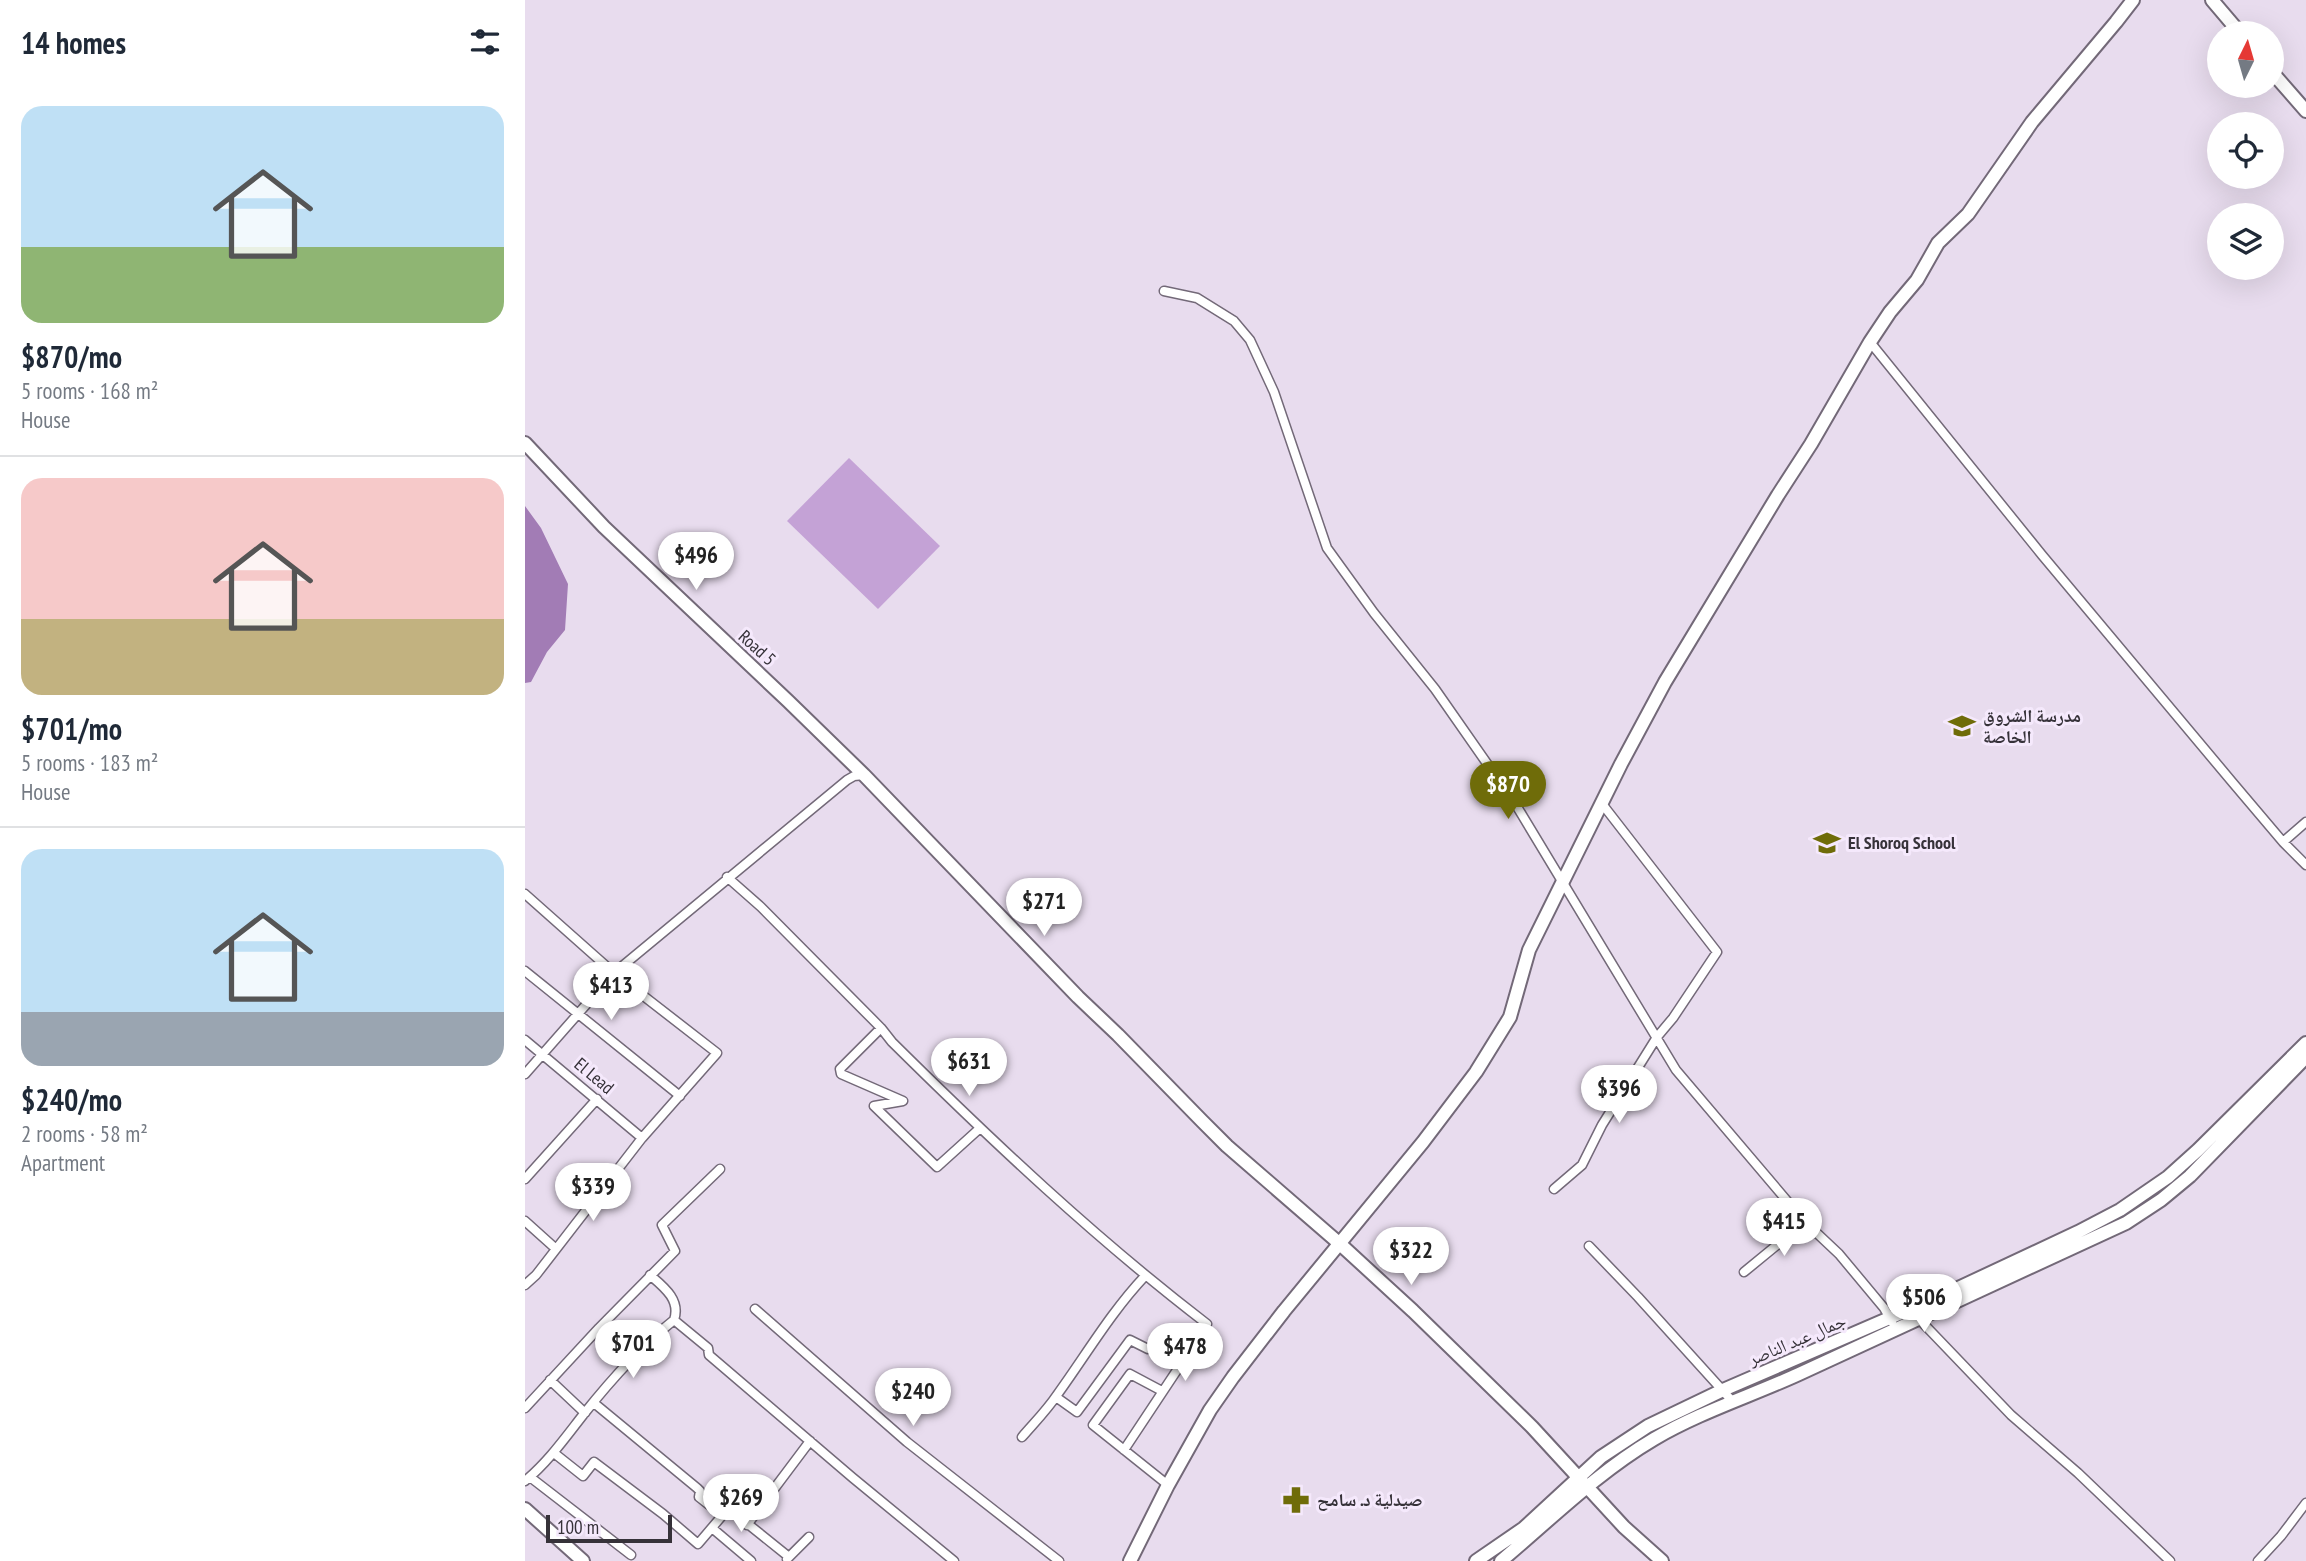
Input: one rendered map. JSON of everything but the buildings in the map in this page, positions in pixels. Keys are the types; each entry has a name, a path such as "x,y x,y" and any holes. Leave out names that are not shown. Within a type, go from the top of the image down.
{"main road":[{"path":"1130,1561 1168,1485 1210,1410 1233,1377 1476,1072 1510,1017 1529,950 1621,764 1665,682 1811,444 1870,342 1890,312 1917,280 1938,243 1968,214 2032,122 2133,0"},
{"path":"2212,0 2230,21"},
{"path":"2284,86 2306,111"},
{"name":"Road 5","path":"525,443 604,527 864,775 1202,1121 1340,1244 1469,1366 1532,1427 1624,1527 1662,1561"},
{"name":"جمال عبد الناصر","path":"1476,1561 1524,1528 1583,1481 1619,1462 1654,1438 1893,1324 2120,1210 2168,1177 2192,1156 2306,1042"},
{"name":"جمال عبد الناصر","path":"1501,1561 1583,1481 1601,1457 1648,1426 1723,1390 1893,1324 1918,1318 2126,1223 2161,1200 2220,1147 2306,1057"},
{"path":"525,1509 583,1561"}],"street":[{"path":"1164,291 1197,298 1234,321 1250,340 1274,392 1327,548 1435,690 1516,805 1676,1070 1805,1222 1839,1254 1884,1308 1893,1324"},
{"path":"1870,342 2026,536 2283,842 2306,865"},
{"path":"525,1074 614,973 847,780 864,775"},
{"path":"1554,1189 1582,1165 1602,1125 1657,1037 1674,1018 1717,952 1603,805"},
{"path":"2283,842 2306,822"},
{"path":"2297,855 2306,848"},
{"path":"727,877 761,907 979,1129 1084,1225 1207,1324 1124,1450"},
{"path":"525,894 614,973 717,1053 642,1138 525,1286"},
{"path":"525,971 680,1096"},
{"path":"881,1028 840,1069 841,1074 903,1101 874,1106 937,1167 979,1129"},
{"name":"El Lead","path":"525,1040 642,1138"},
{"path":"525,1179 597,1100"},
{"path":"525,1408 675,1251 662,1225 720,1169"},
{"path":"525,1222 555,1248"},
{"path":"1744,1272 1805,1222"},
{"path":"1589,1246 1733,1402"},
{"path":"631,1555 528,1479 554,1453 641,1349 674,1320 674,1298 650,1275"},
{"path":"1022,1437 1056,1397 1081,1359 1145,1276"},
{"path":"755,1309 908,1442 1059,1561"},
{"path":"1918,1318 2011,1415 2078,1473 2170,1561"},
{"path":"674,1320 708,1348 709,1355 954,1561"},
{"path":"1056,1397 1077,1412 1130,1340 1148,1349 1160,1341 1185,1358"},
{"path":"1162,1391 1131,1374 1093,1425 1168,1485"},
{"path":"550,1380 585,1413"},
{"path":"594,1404 701,1491 699,1497 718,1512 728,1508"},
{"path":"747,1525 810,1441"},
{"path":"554,1453 583,1476 594,1462 698,1544 728,1508"},
{"path":"2258,1561 2306,1503"},
{"path":"728,1508 787,1559 809,1537"},
{"path":"712,1528 751,1561"}],"shaded area":[{"path":"849,458 940,546 878,609 787,521"},
{"path":"525,506 541,528 568,584 565,630 547,652 531,682 525,683"}],"place":[{"name":"مدرسة الشروق الخاصة","path":"1962,726"},
{"name":"El Shoroq School","path":"1827,843"},
{"name":"صيدلية د. سامح","path":"1296,1500"}]}
